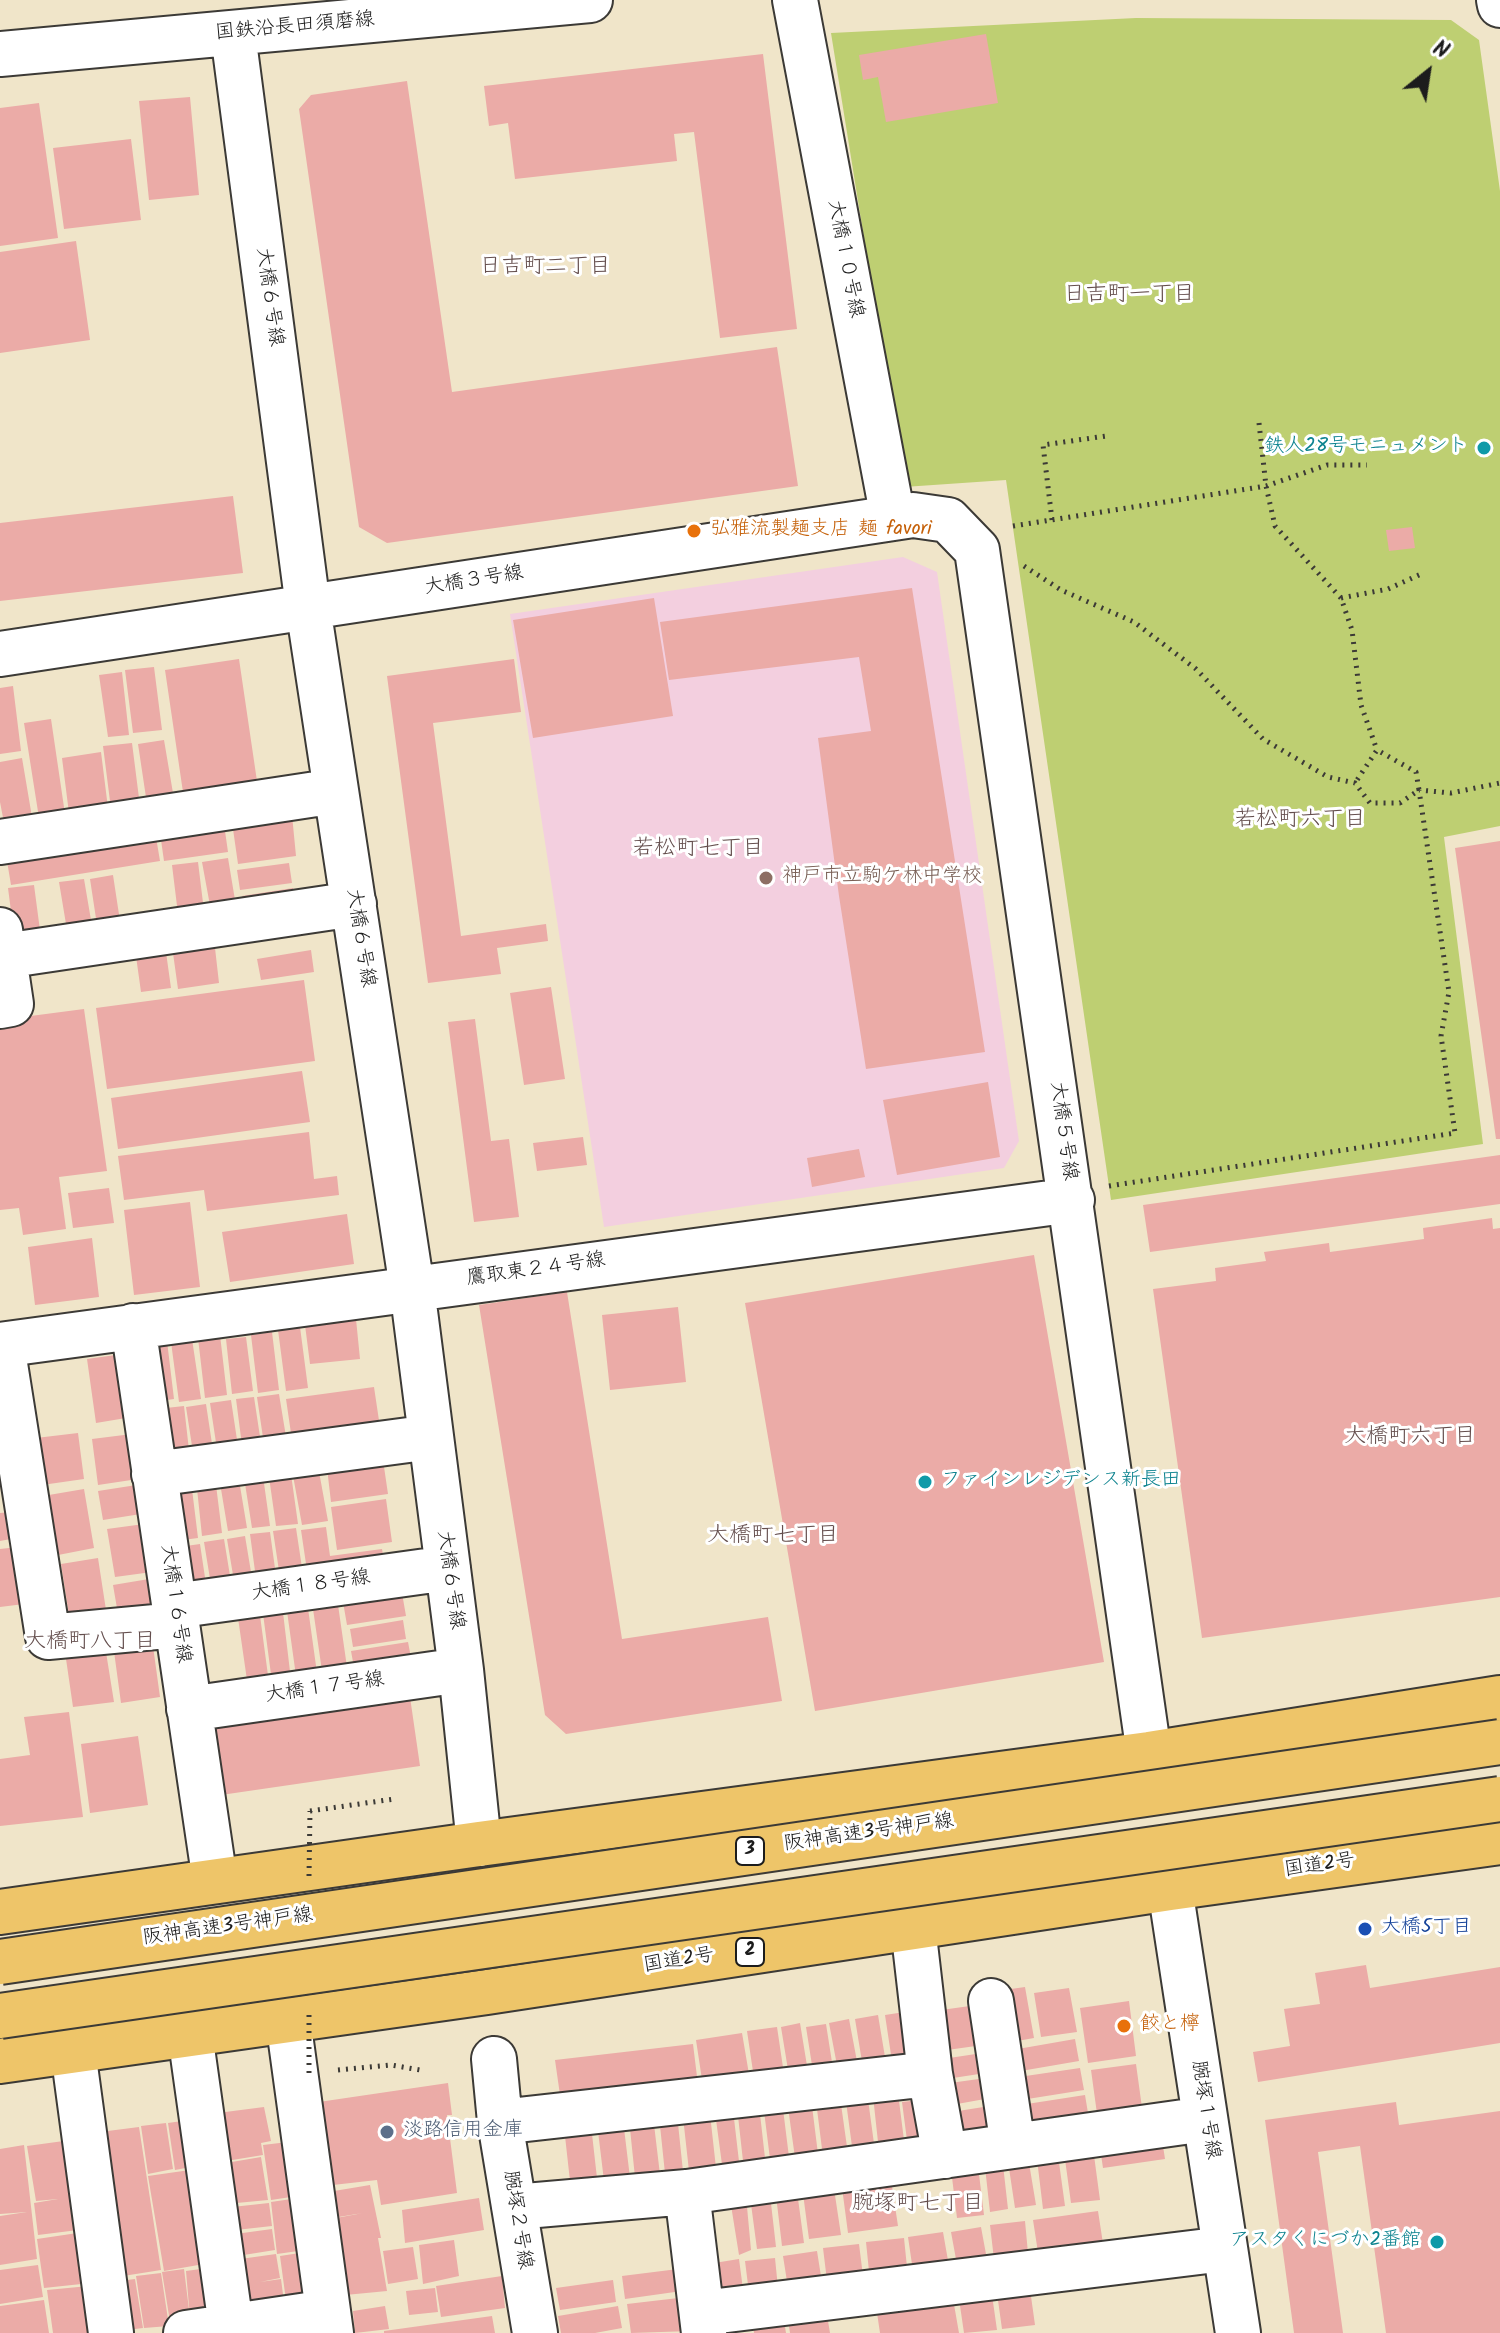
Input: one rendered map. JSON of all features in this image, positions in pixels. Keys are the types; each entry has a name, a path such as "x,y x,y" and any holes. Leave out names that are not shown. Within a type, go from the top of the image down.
{"highway":[{"path":"0,1912 1149,1754 1500,1698"},
{"name":"阪神高速3号神戸線","path":"0,1962 1500,1742"},
{"path":"0,2016 1500,1799"},
{"name":"国道2号","path":"0,2061 1500,1842"}],"street":[{"name":"国鉄沿長田須磨線","path":"0,54 590,0"},
{"name":"大橋１０号線","path":"795,0 893,518"},
{"name":"大橋６号線","path":"233,34 308,607 412,1288 461,1670 479,1844"},
{"name":"大橋３号線","path":"0,654 913,515 948,520"},
{"name":"大橋５号線","path":"948,520 977,550 1084,1194 1149,1754"},
{"path":"0,842 336,791"},
{"path":"0,1006 11,1004 2,943 354,904"},
{"name":"鷹取東２４号線","path":"1,1345 1084,1194"},
{"name":"大橋１６号線","path":"133,1326 215,1881"},
{"name":"大橋１８号線","path":"1,1345 48,1637 448,1568"},
{"path":"154,1474 431,1437"},
{"name":"大橋１７号線","path":"189,1709 461,1670"},
{"name":"腕塚１号線","path":"1170,1888 1238,2333"},
{"path":"913,1927 930,2074 945,2156"},
{"path":"991,2001 1013,2146"},
{"path":"186,2333 329,2323 288,2020"},
{"path":"190,2034 232,2329"},
{"path":"73,2051 111,2333"},
{"name":"腕塚２号線","path":"494,2059 500,2122 535,2333"},
{"path":"500,2122 930,2074"},
{"path":"514,2207 687,2192 1205,2119"},
{"path":"687,2192 703,2323 1224,2249"}],"path":[{"path":"1084,1194 1455,1133 1441,1036 1449,992 1416,772 1377,750 1361,705 1352,630 1341,598 1275,526 1266,486 1259,423"},
{"path":"1052,520 1043,445 1106,436"},
{"path":"1004,528 1266,486 1327,465 1367,465"},
{"path":"1017,562 1061,590 1134,622 1196,669 1263,739 1328,777 1355,783 1370,803 1400,803 1419,790 1451,793 1500,783"},
{"path":"1341,598 1388,589 1421,574"},
{"path":"1355,783 1377,750"},
{"path":"310,1811 394,1799"},
{"path":"337,2070 391,2065 420,2070"},
{"path":"309,2073 323,2072"}],"shaded area":[{"name":"神戸市立駒ケ林中学校","path":"903,557 937,572 1019,1141 1004,1168 604,1227 510,614"}],"green space":[{"path":"1136,18 1451,20 1479,40 1500,191 1500,826 1444,837 1483,1144 1111,1200 1006,480 904,487 831,33"}],"building":[{"path":"986,34 998,103 886,122 878,77 863,80 859,55"},
{"path":"763,54 797,329 720,338 694,132 674,134 677,161 515,179 508,123 489,126 484,86"},
{"path":"407,81 452,392 777,347 798,486 387,543 359,527 299,109 311,95"},
{"path":"190,97 199,195 149,200 139,101"},
{"path":"39,103 58,238 0,246 0,108"},
{"path":"131,139 141,220 64,229 53,148"},
{"path":"76,241 90,340 0,353 0,252"},
{"path":"233,496 243,573 0,601 0,523"},
{"path":"1412,527 1415,548 1389,551 1386,530"},
{"path":"912,588 985,1052 866,1069 818,738 871,731 859,657 669,680 660,622"},
{"path":"654,598 673,716 533,738 513,620"},
{"path":"239,659 258,788 184,799 165,670"},
{"path":"514,659 521,712 433,723 461,936 546,924 548,941 497,948 501,974 428,983 387,676"},
{"path":"154,667 162,730 133,733 125,670"},
{"path":"122,672 129,735 108,737 99,675"},
{"path":"13,686 21,751 0,754 0,688"},
{"path":"51,719 65,814 39,818 24,723"},
{"path":"164,740 174,799 147,804 138,744"},
{"path":"132,743 140,806 111,809 103,746"},
{"path":"101,752 109,816 70,821 62,758"},
{"path":"22,758 33,823 5,828 0,802 0,762"},
{"path":"292,815 296,856 238,864 232,822"},
{"path":"224,824 228,852 164,861 160,833"},
{"path":"155,831 160,861 11,885 6,855"},
{"path":"1500,841 1500,1139 1496,1139 1455,848"},
{"path":"228,858 236,906 211,911 202,862"},
{"path":"198,862 204,911 178,914 172,865"},
{"path":"289,863 292,883 240,890 237,870"},
{"path":"113,875 120,921 97,925 90,879"},
{"path":"84,879 92,926 67,930 59,882"},
{"path":"34,885 41,938 15,942 8,888"},
{"path":"293,888 296,905 245,912 242,896"},
{"path":"165,945 171,988 141,992 135,949"},
{"path":"215,948 219,983 178,989 173,953"},
{"path":"311,950 314,972 261,980 257,959"},
{"path":"304,980 315,1061 107,1089 96,1008"},
{"path":"551,987 565,1079 524,1085 510,993"},
{"path":"84,1009 107,1171 59,1177 66,1229 23,1235 19,1208 0,1210 0,1020"},
{"path":"475,1019 491,1141 509,1139 519,1217 474,1222 448,1022"},
{"path":"302,1071 310,1122 118,1149 111,1098"},
{"path":"988,1082 1000,1157 897,1175 883,1100"},
{"path":"309,1132 314,1179 337,1176 339,1195 207,1211 204,1190 124,1200 118,1156"},
{"path":"583,1137 587,1165 537,1171 533,1143"},
{"path":"859,1149 865,1177 812,1187 807,1158"},
{"path":"1500,1155 1500,1204 1150,1252 1143,1205"},
{"path":"109,1188 114,1223 73,1228 68,1193"},
{"path":"190,1202 200,1287 134,1295 124,1210"},
{"path":"347,1214 354,1264 230,1282 222,1232"},
{"path":"1492,1218 1493,1229 1500,1228 1500,1597 1202,1638 1153,1289 1216,1281 1215,1268 1266,1261 1264,1252 1329,1243 1330,1252 1424,1239 1423,1228"},
{"path":"92,1238 99,1297 35,1305 28,1247"},
{"name":"ファインレジデンス新長田","path":"1034,1255 1104,1662 815,1711 745,1303"},
{"path":"567,1292 622,1639 768,1617 782,1701 566,1734 545,1715 479,1305"},
{"path":"678,1307 686,1382 610,1390 602,1315"},
{"path":"356,1319 360,1359 310,1364 305,1325"},
{"path":"300,1327 308,1388 286,1391 278,1330"},
{"path":"272,1332 279,1390 258,1393 251,1335"},
{"path":"220,1335 227,1395 205,1398 198,1338"},
{"path":"246,1337 253,1391 232,1394 226,1339"},
{"path":"192,1339 201,1399 179,1402 171,1342"},
{"path":"167,1341 174,1399 153,1402 146,1344"},
{"path":"123,1354 132,1417 96,1423 87,1359"},
{"path":"374,1387 381,1434 293,1447 286,1399"},
{"path":"279,1394 288,1449 265,1451 257,1397"},
{"path":"254,1397 262,1450 243,1453 236,1399"},
{"path":"231,1400 239,1453 218,1456 210,1403"},
{"path":"206,1404 214,1457 194,1459 186,1407"},
{"path":"184,1406 190,1459 163,1461 157,1409"},
{"path":"78,1433 84,1479 42,1485 36,1438"},
{"path":"132,1434 138,1479 98,1485 92,1439"},
{"path":"383,1460 388,1494 331,1502 327,1468"},
{"path":"318,1466 328,1521 302,1525 292,1470"},
{"path":"290,1467 298,1524 276,1526 268,1470"},
{"path":"262,1469 270,1526 252,1528 243,1471"},
{"path":"238,1474 247,1528 228,1531 219,1477"},
{"path":"215,1477 222,1533 202,1536 196,1479"},
{"path":"191,1481 198,1538 175,1541 168,1483"},
{"path":"143,1484 147,1513 103,1520 98,1491"},
{"path":"84,1489 94,1548 53,1556 43,1496"},
{"path":"386,1499 392,1542 337,1550 331,1507"},
{"path":"11,1512 16,1538 0,1541 0,1513"},
{"path":"144,1524 152,1572 115,1577 107,1529"},
{"path":"326,1527 330,1556 382,1549 386,1573 309,1584 301,1530"},
{"path":"296,1528 304,1581 281,1584 273,1531"},
{"path":"270,1532 277,1583 257,1586 250,1534"},
{"path":"245,1536 253,1584 235,1587 227,1539"},
{"path":"224,1539 231,1582 211,1585 204,1542"},
{"path":"200,1544 207,1591 186,1594 179,1547"},
{"path":"18,1547 24,1604 0,1607 0,1549"},
{"path":"98,1558 106,1610 69,1615 61,1564"},
{"path":"155,1578 160,1608 118,1614 113,1585"},
{"path":"402,1593 406,1616 347,1625 343,1602"},
{"path":"337,1598 348,1674 323,1678 312,1602"},
{"path":"307,1601 317,1673 296,1676 286,1604"},
{"path":"282,1604 291,1680 272,1682 262,1606"},
{"path":"259,1608 269,1683 248,1687 237,1611"},
{"path":"403,1620 406,1639 353,1647 350,1629"},
{"path":"152,1639 160,1697 121,1703 113,1644"},
{"path":"408,1642 412,1663 355,1673 351,1651"},
{"path":"105,1646 114,1702 73,1707 65,1652"},
{"path":"410,1697 420,1766 221,1795 211,1727"},
{"path":"69,1712 83,1817 0,1826 0,1759 30,1755 24,1717"},
{"path":"138,1736 148,1805 90,1813 81,1744"},
{"path":"1366,1965 1370,1988 1500,1967 1500,2043 1258,2082 1253,2052 1290,2046 1284,2009 1320,2004 1315,1973"},
{"path":"1025,1987 1034,2038 1006,2043 997,1991"},
{"path":"1069,1988 1077,2032 1041,2037 1034,1993"},
{"path":"1129,2001 1136,2056 1088,2063 1080,2008"},
{"path":"977,2005 983,2045 940,2051 934,2011"},
{"path":"911,2011 919,2064 893,2068 885,2015"},
{"path":"878,2015 887,2069 864,2074 855,2019"},
{"path":"849,2019 859,2072 839,2076 829,2023"},
{"path":"800,2023 809,2078 790,2082 781,2027"},
{"path":"826,2024 834,2075 814,2078 806,2027"},
{"path":"777,2027 785,2081 755,2085 747,2031"},
{"path":"742,2033 751,2086 704,2093 696,2040"},
{"path":"1075,2039 1079,2061 1015,2072 1012,2050"},
{"path":"693,2044 699,2093 562,2109 555,2060"},
{"path":"989,2052 992,2072 940,2080 936,2060"},
{"path":"1136,2064 1143,2115 1098,2121 1091,2070"},
{"path":"1080,2068 1084,2090 1015,2101 1012,2078"},
{"path":"993,2077 996,2097 946,2106 943,2084"},
{"path":"448,2083 452,2115 447,2115 457,2193 381,2205 377,2180 324,2186 312,2103"},
{"path":"867,2092 875,2151 853,2154 845,2094"},
{"path":"898,2093 905,2148 879,2151 873,2096"},
{"path":"1085,2095 1090,2125 1019,2136 1014,2106"},
{"path":"840,2097 848,2154 823,2157 816,2101"},
{"path":"811,2098 819,2162 796,2165 787,2100"},
{"path":"928,2099 934,2145 908,2148 902,2102"},
{"path":"782,2101 790,2165 771,2167 763,2103"},
{"name":"アスタくにづか2番館","path":"1396,2102 1399,2125 1500,2111 1500,2333 1386,2333 1360,2146 1318,2152 1343,2333 1294,2333 1265,2120"},
{"path":"759,2105 766,2167 744,2170 737,2107"},
{"path":"996,2105 1001,2134 956,2140 952,2112"},
{"path":"264,2107 271,2141 261,2143 263,2155 214,2163 210,2114"},
{"path":"733,2110 740,2170 723,2172 715,2112"},
{"path":"677,2114 684,2181 666,2183 659,2116"},
{"path":"710,2114 717,2177 690,2180 683,2117"},
{"path":"653,2116 661,2183 636,2187 629,2119"},
{"path":"189,2120 196,2166 175,2170 168,2123"},
{"path":"623,2120 631,2186 605,2189 597,2123"},
{"path":"166,2123 173,2169 148,2174 141,2126"},
{"path":"591,2125 598,2187 571,2190 564,2127"},
{"path":"139,2127 161,2270 117,2277 92,2133"},
{"path":"1161,2133 1165,2159 1103,2168 1099,2141"},
{"path":"71,2140 86,2229 38,2235 34,2203 58,2199 36,2201 27,2146"},
{"path":"296,2141 304,2195 271,2200 263,2145"},
{"path":"24,2145 37,2259 0,2265 0,2216 27,2212 0,2214 0,2149"},
{"path":"1057,2148 1065,2206 1043,2209 1036,2151"},
{"path":"1093,2148 1100,2200 1071,2203 1064,2152"},
{"path":"1027,2151 1036,2205 1015,2208 1007,2155"},
{"path":"1002,2156 1008,2209 990,2212 984,2158"},
{"path":"261,2157 268,2200 226,2204 220,2164"},
{"path":"977,2158 984,2215 957,2218 950,2161"},
{"path":"190,2170 204,2264 164,2271 148,2176"},
{"path":"890,2173 898,2226 848,2233 841,2180"},
{"path":"833,2182 841,2235 809,2239 802,2186"},
{"path":"796,2184 804,2243 782,2246 775,2187"},
{"path":"370,2185 381,2238 378,2238 387,2291 335,2296 320,2221 363,2213 320,2220 316,2194"},
{"path":"769,2186 776,2247 757,2249 749,2189"},
{"path":"746,2196 751,2250 739,2255 730,2199"},
{"path":"305,2197 312,2249 277,2254 271,2202"},
{"path":"479,2198 484,2230 405,2243 402,2210"},
{"path":"269,2203 272,2226 227,2231 223,2208"},
{"path":"1098,2211 1104,2250 1039,2259 1033,2220"},
{"path":"1025,2221 1029,2264 995,2268 990,2225"},
{"path":"981,2227 988,2265 958,2270 951,2232"},
{"path":"272,2229 275,2250 231,2257 228,2235"},
{"path":"91,2231 100,2282 44,2288 37,2239"},
{"path":"943,2232 950,2272 914,2278 908,2237"},
{"path":"904,2238 908,2277 870,2281 866,2242"},
{"path":"454,2240 459,2276 423,2284 419,2245"},
{"path":"859,2244 864,2284 828,2289 823,2248"},
{"path":"413,2247 418,2279 388,2284 383,2251"},
{"path":"313,2251 322,2304 287,2308 280,2256"},
{"path":"817,2251 823,2289 789,2294 783,2256"},
{"path":"276,2254 280,2278 260,2282 281,2279 285,2310 238,2316 226,2261"},
{"path":"775,2258 779,2298 750,2301 745,2261"},
{"path":"739,2259 744,2297 714,2301 708,2264"},
{"path":"38,2265 43,2297 0,2304 0,2270"},
{"path":"215,2267 225,2317 171,2328 162,2272 184,2269 190,2318 186,2271"},
{"path":"686,2268 689,2290 625,2299 622,2276"},
{"path":"161,2273 169,2326 144,2328 136,2276"},
{"path":"502,2276 505,2308 441,2317 436,2286"},
{"path":"135,2279 143,2328 119,2331 111,2282"},
{"path":"613,2280 616,2302 560,2310 556,2288"},
{"path":"1029,2282 1035,2325 1002,2329 996,2286"},
{"path":"99,2285 106,2333 53,2333 47,2290"},
{"path":"435,2288 438,2312 409,2315 406,2291"},
{"path":"991,2288 997,2330 964,2333 958,2292"},
{"path":"952,2293 959,2333 880,2333 876,2306"},
{"path":"687,2297 691,2331 631,2333 627,2304"},
{"path":"44,2300 49,2333 0,2333 0,2306"},
{"path":"385,2306 389,2329 355,2333 353,2311"},
{"path":"618,2306 622,2328 595,2333 561,2333 558,2316"},
{"path":"827,2315 830,2333 790,2333 788,2320"},
{"path":"492,2316 495,2333 384,2333 384,2331"},
{"path":"784,2321 786,2333 754,2333 753,2325"}],"place":[{"name":"鉄人28号モニュメント","path":"1484,448"},
{"name":"弘雅流製麺支店 麺 favori","path":"694,531"},
{"name":"神戸市立駒ケ林中学校","path":"766,878"},
{"name":"ファインレジデンス新長田","path":"925,1482"},
{"name":"大橋5丁目","path":"1365,1929"},
{"name":"餃と檸","path":"1124,2026"},
{"name":"淡路信用金庫","path":"387,2132"},
{"name":"アスタくにづか2番館","path":"1437,2242"}],"district":[{"name":"日吉町二丁目","path":"545,268"},
{"name":"日吉町一丁目","path":"1129,296"},
{"name":"若松町六丁目","path":"1300,821"},
{"name":"若松町七丁目","path":"698,850"},
{"name":"大橋町六丁目","path":"1410,1438"},
{"name":"大橋町七丁目","path":"773,1537"},
{"name":"大橋町八丁目","path":"90,1643"},
{"name":"腕塚町七丁目","path":"918,2205"}]}
